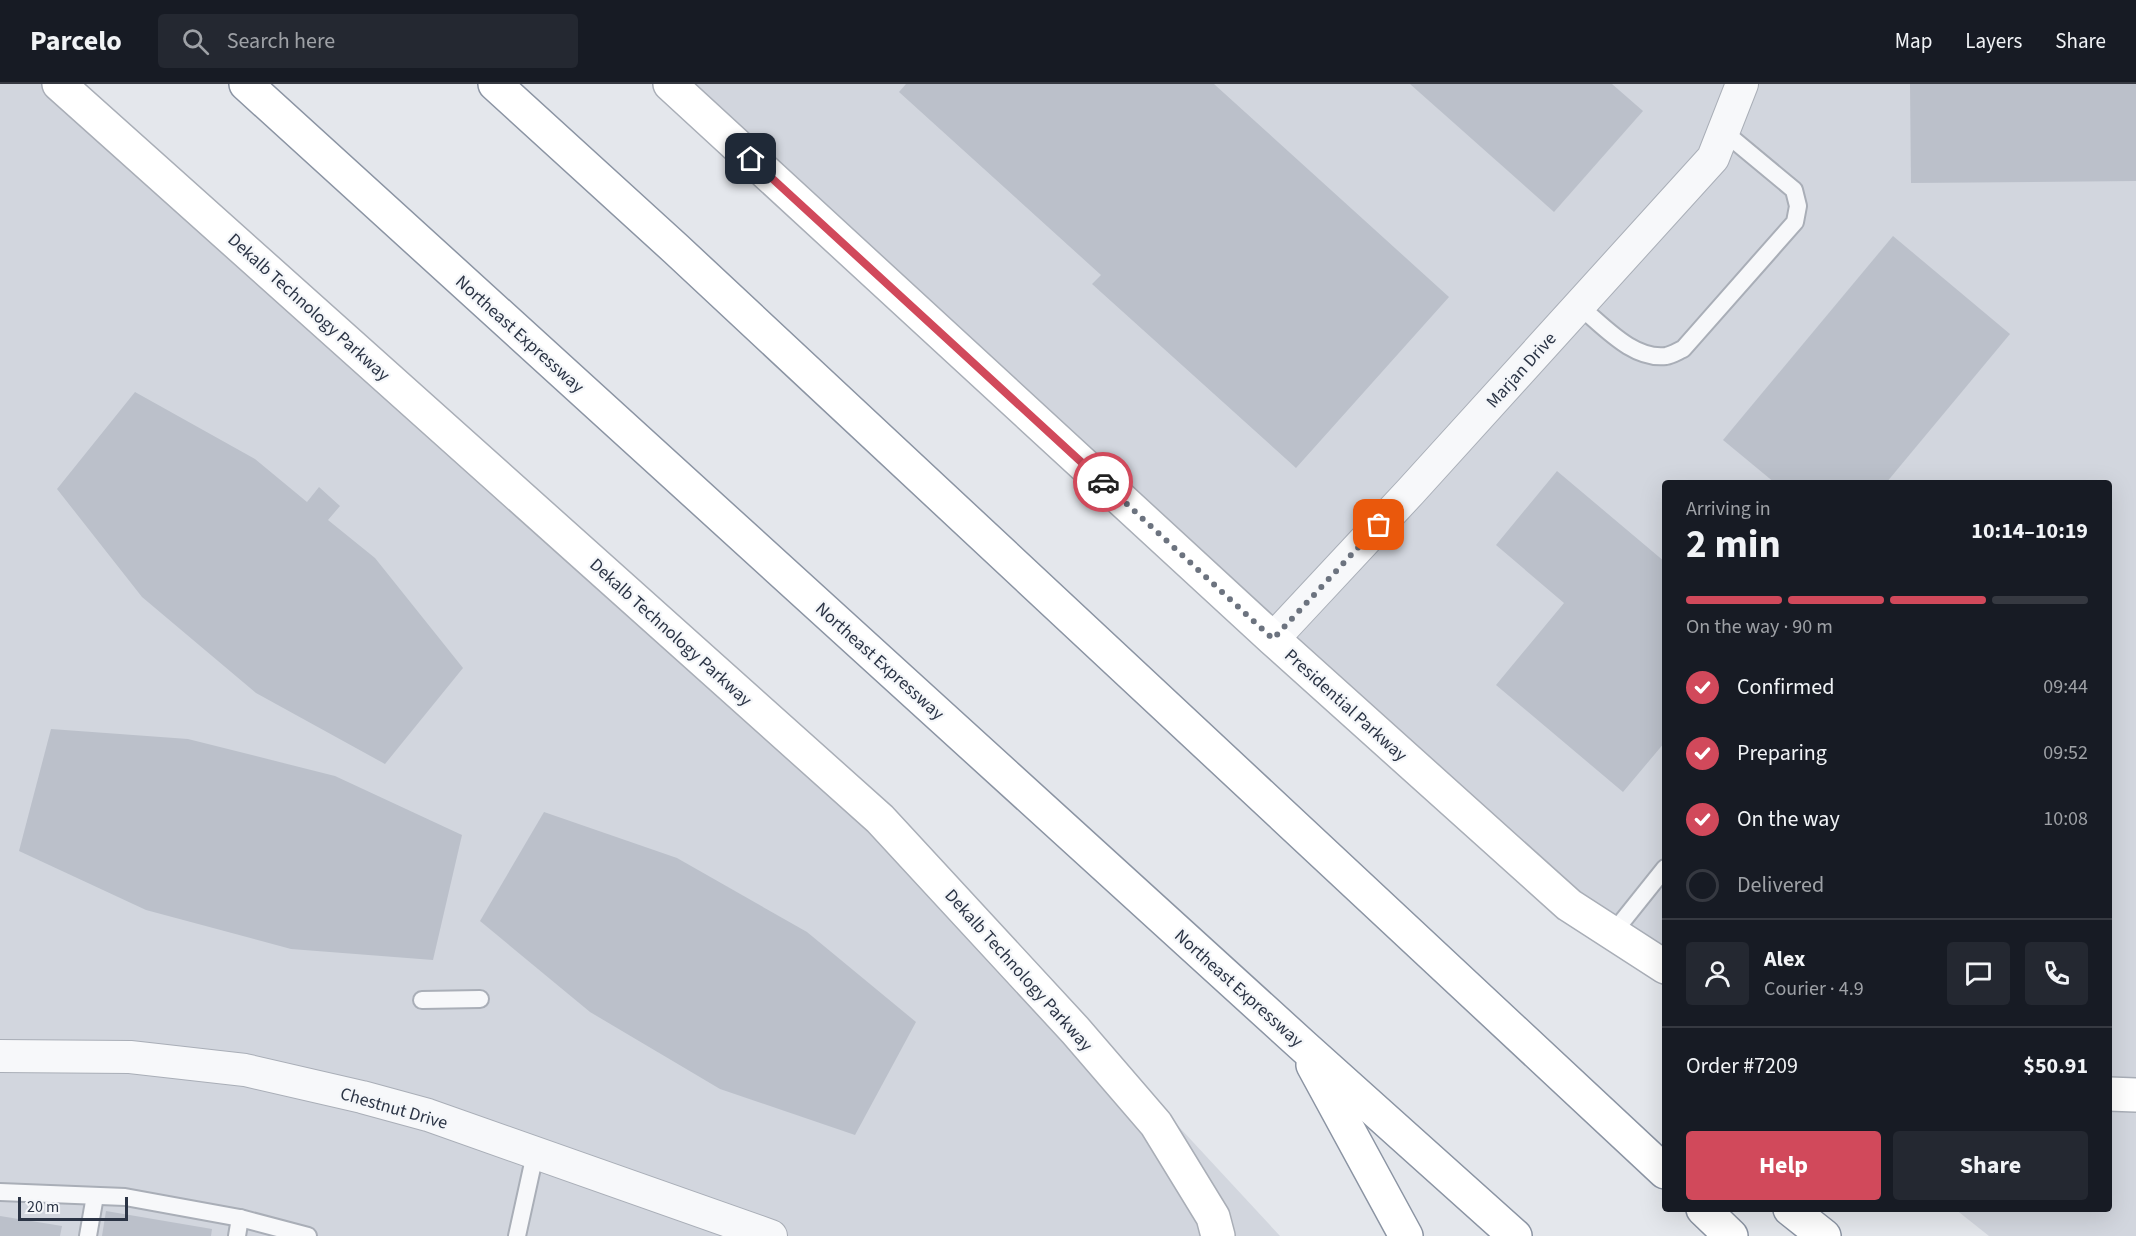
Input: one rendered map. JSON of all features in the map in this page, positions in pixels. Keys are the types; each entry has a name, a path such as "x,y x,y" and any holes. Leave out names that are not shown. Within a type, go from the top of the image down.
{"main road":[{"name":"Dekalb Technology Parkway","path":"59,84 880,819 1075,1030 1156,1124 1213,1216 1218,1236"},
{"name":"Northeast Expressway","path":"246,84 1515,1236"},
{"path":"495,84 676,249 1662,1169"},
{"name":"Presidential Parkway","path":"670,84 1273,639 1569,905 1662,965"},
{"path":"1302,1045 1406,1236"},
{"path":"2112,1094 2136,1095"},
{"path":"1628,1136 1662,1149"},
{"path":"1706,1212 1731,1236"},
{"path":"1794,1212 1824,1236"}],"street":[{"name":"Marjan Drive","path":"1273,639 1411,491 1713,158 1742,84"},
{"name":"Chestnut Drive","path":"0,1056 130,1057 245,1071 362,1097 428,1115 771,1236"}],"lane":[{"path":"1579,306 1628,346 1647,355 1667,356 1683,349 1795,222 1798,206 1794,190 1723,131"},
{"path":"1613,933 1662,872"},
{"path":"422,1000 480,999"},
{"path":"517,1236 535,1154"},
{"path":"0,1192 125,1197 240,1218 308,1236"},
{"path":"88,1236 96,1196"},
{"path":"237,1236 240,1218"}],"shaded area":[{"path":"0,84 78,84 914,841 1280,1236 0,1236"},
{"path":"670,84 2136,84 2136,1236 1989,1236 1959,1212 2112,1212 2112,480 1662,480 1662,976"}],"building":[{"path":"906,84 1214,84 1449,297 1296,468 1092,284 1101,275 899,92"},
{"path":"1410,84 1612,84 1643,111 1554,212"},
{"path":"1910,84 2136,84 2136,181 1911,183"},
{"path":"1893,236 2010,334 1888,480 1771,480 1723,440"},
{"path":"135,392 255,459 307,502 319,487 340,506 328,520 375,558 463,668 385,764 256,693 142,597 57,489"},
{"path":"1557,471 1662,559 1662,746 1623,792 1496,685 1564,603 1496,545"},
{"path":"51,729 188,739 335,776 462,835 433,960 291,949 146,910 19,851"},
{"path":"544,812 677,858 807,932 916,1022 855,1135 720,1089 590,1012 480,921"},
{"path":"106,1211 212,1229 211,1236 102,1236"},
{"path":"0,1216 62,1226 60,1236 0,1236"}],"way so far":[{"path":"1103,482 1273,639 1379,525"}],"route":[{"path":"751,159 1103,482"}]}
